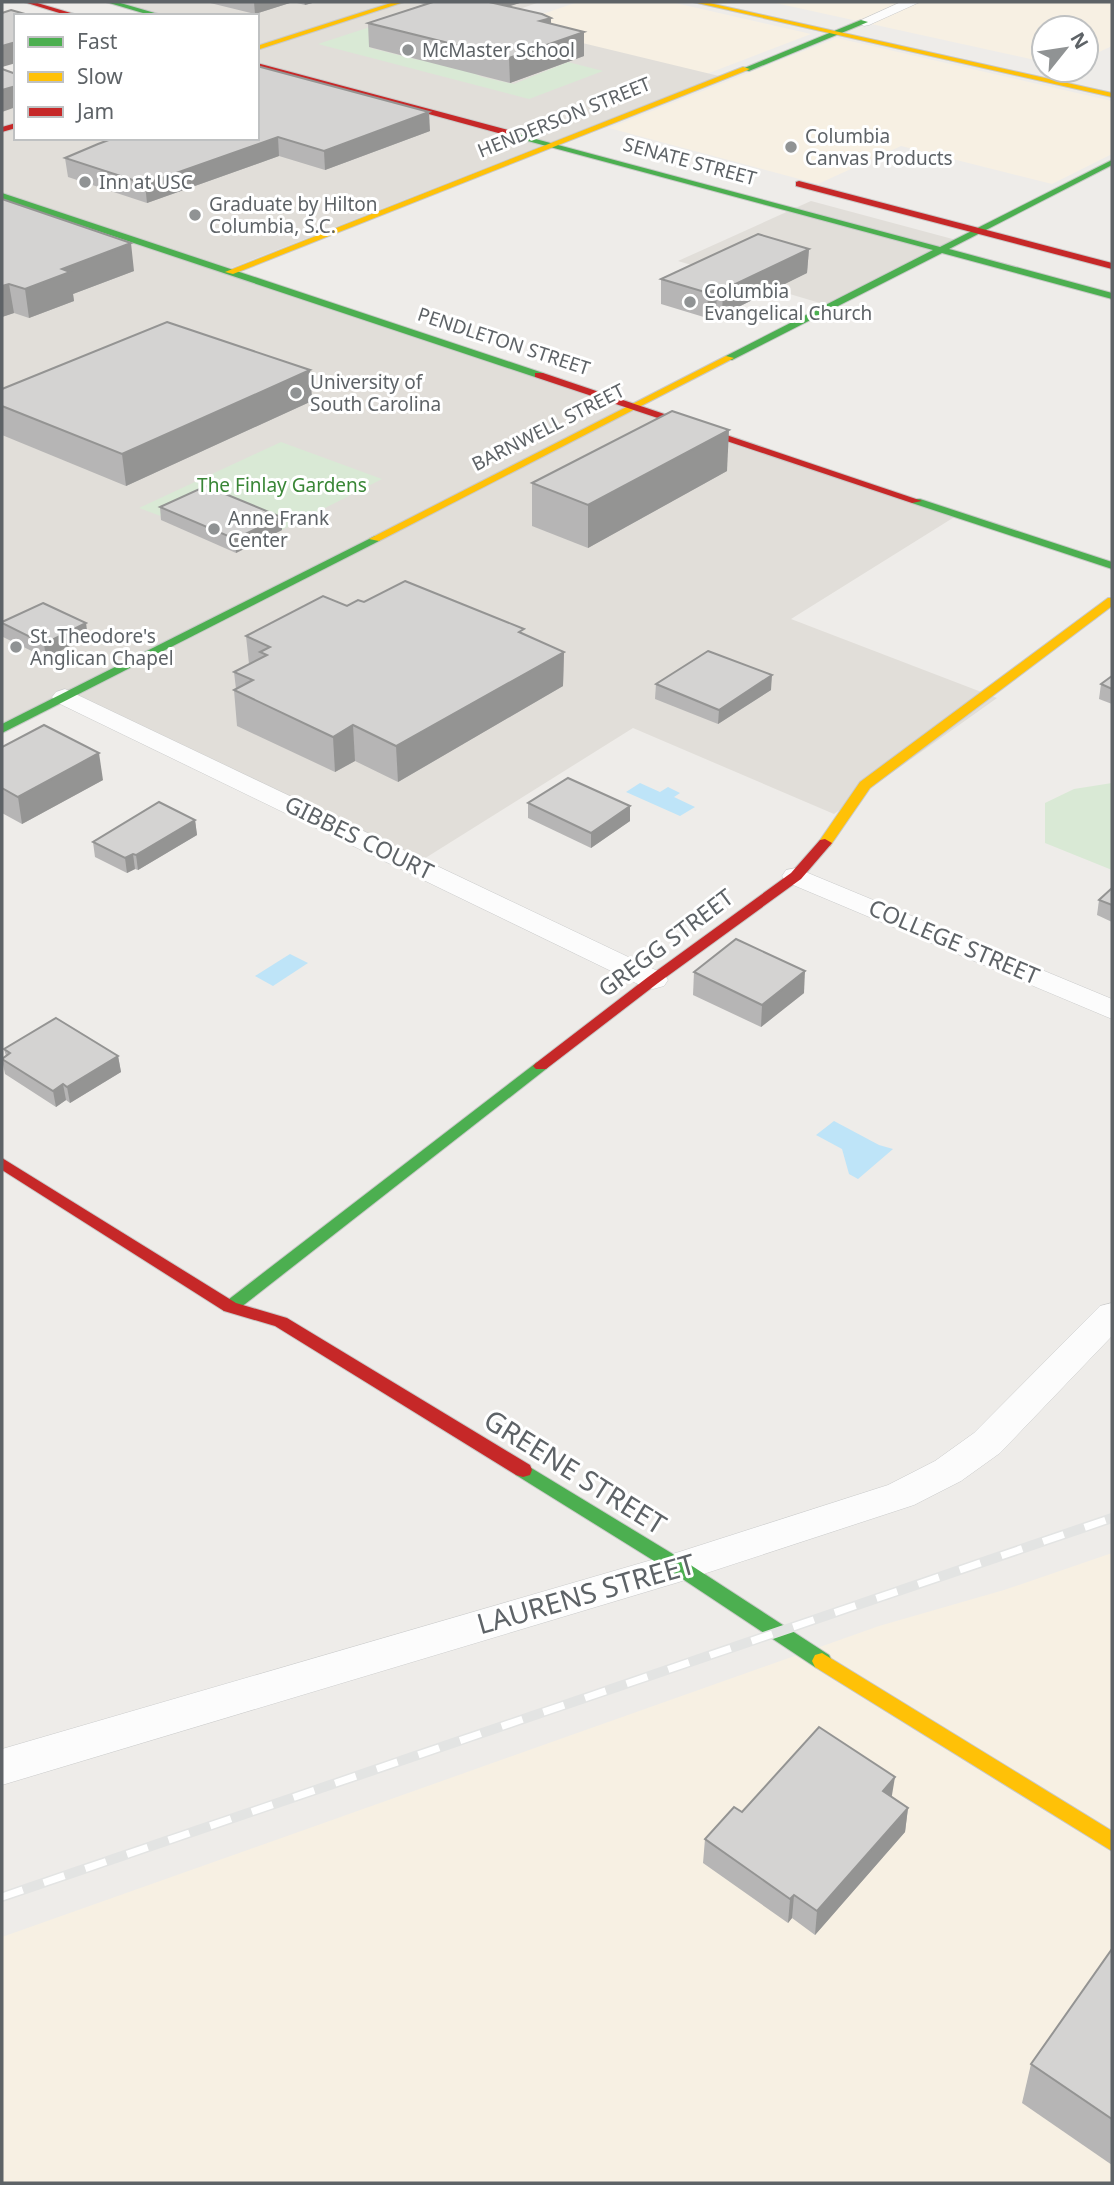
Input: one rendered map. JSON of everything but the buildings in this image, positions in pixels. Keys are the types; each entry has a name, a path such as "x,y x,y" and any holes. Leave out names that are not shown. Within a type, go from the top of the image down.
{"street":[{"path":"27,2 71,14"},
{"path":"110,2 155,14"},
{"path":"261,44 400,2"},
{"path":"697,2 1112,95"},
{"path":"740,2 858,24 1030,66"},
{"name":"HENDERSON STREET","path":"230,272 913,2"},
{"path":"261,44 293,50"},
{"name":"SENATE STREET","path":"259,66 1112,296"},
{"path":"376,97 402,88"},
{"name":"SENATE STREET","path":"568,123 615,136"},
{"name":"BARNWELL STREET","path":"2,729 1112,162"},
{"name":"SENATE STREET","path":"780,180 1112,266"},
{"path":"731,193 755,182"},
{"name":"PENDLETON STREET","path":"2,196 1112,566"},
{"name":"GREGG STREET","path":"230,1307 653,980 796,876 829,839 865,785 1112,601"},
{"name":"GIBBES COURT","path":"65,697 653,980"},
{"name":"COLLEGE STREET","path":"796,876 1112,1010"},
{"name":"GREENE STREET","path":"2,1163 230,1307 281,1322 679,1567 778,1633 1112,1842"},
{"name":"LAURENS STREET","path":"2,1767 679,1567 901,1495 948,1471 987,1443 1112,1315"}],"shaded area":[{"name":"University of South Carolina","path":"108,2 540,2 487,20 719,76 226,270 956,516 791,619 997,698 834,814 633,728 411,867 65,695 2,727 2,86 14,89 14,140 259,140 259,14 153,14"},
{"path":"578,2 671,2 811,34 704,75 507,26"},
{"path":"771,2 1112,2 1112,46 1100,52 1100,14 1030,14 1030,59"},
{"path":"837,38 1112,101 1112,154 1052,184 901,146 818,184 609,128"},
{"path":"811,201 960,241 830,306 678,261"},
{"path":"1112,1553 1112,2183 2,2183 2,1937 879,1626 1004,1590"}],"green space":[{"path":"422,10 370,48 419,60 437,54 482,77 514,84 568,62 603,71 529,99 318,44"},
{"name":"The Finlay Gardens","path":"281,442 382,479 282,530 250,517 166,518 139,508"},
{"path":"1112,783 1112,870 1045,843 1045,803 1074,789"}],"water":[{"path":"640,783 660,792 668,787 680,793 674,797 695,807 680,816 626,792"},
{"path":"290,954 308,963 273,986 255,976"},
{"path":"834,1121 879,1145 893,1149 858,1179 849,1174 842,1149 816,1135"}],"railway":[{"path":"2,1897 1112,1518"}],"traffic: fast":[{"path":"110,2 155,14"},
{"path":"746,69 864,22"},
{"path":"516,135 1112,296"},
{"path":"729,358 1112,162"},
{"path":"2,196 539,375"},
{"path":"916,501 1112,566"},
{"path":"2,729 375,539"},
{"path":"230,1307 541,1066"},
{"path":"523,1470 679,1567 822,1661"}],"traffic: slow":[{"path":"259,47 400,2"},
{"path":"697,2 1112,95"},
{"path":"230,272 746,69"},
{"path":"375,539 729,358"},
{"path":"825,843 865,785 1112,601"},
{"path":"822,1661 1112,1842"}],"traffic: jam":[{"path":"27,2 71,14"},
{"path":"259,66 516,135"},
{"path":"2,130 14,126"},
{"path":"799,184 1112,266"},
{"path":"539,375 916,501"},
{"path":"541,1066 796,876 825,843"},
{"path":"2,1163 230,1307 281,1322 523,1470"}],"place":[{"name":"McMaster School","path":"408,50"},
{"name":"Columbia Canvas Products","path":"791,147"},
{"name":"Inn at USC","path":"85,182"},
{"name":"Graduate by Hilton Columbia, S.C.","path":"195,215"},
{"name":"Columbia Evangelical Church","path":"690,302"},
{"name":"University of South Carolina","path":"296,393"},
{"name":"Anne Frank Center","path":"214,529"},
{"name":"St. Theodore's Anglican Chapel","path":"16,647"}]}
